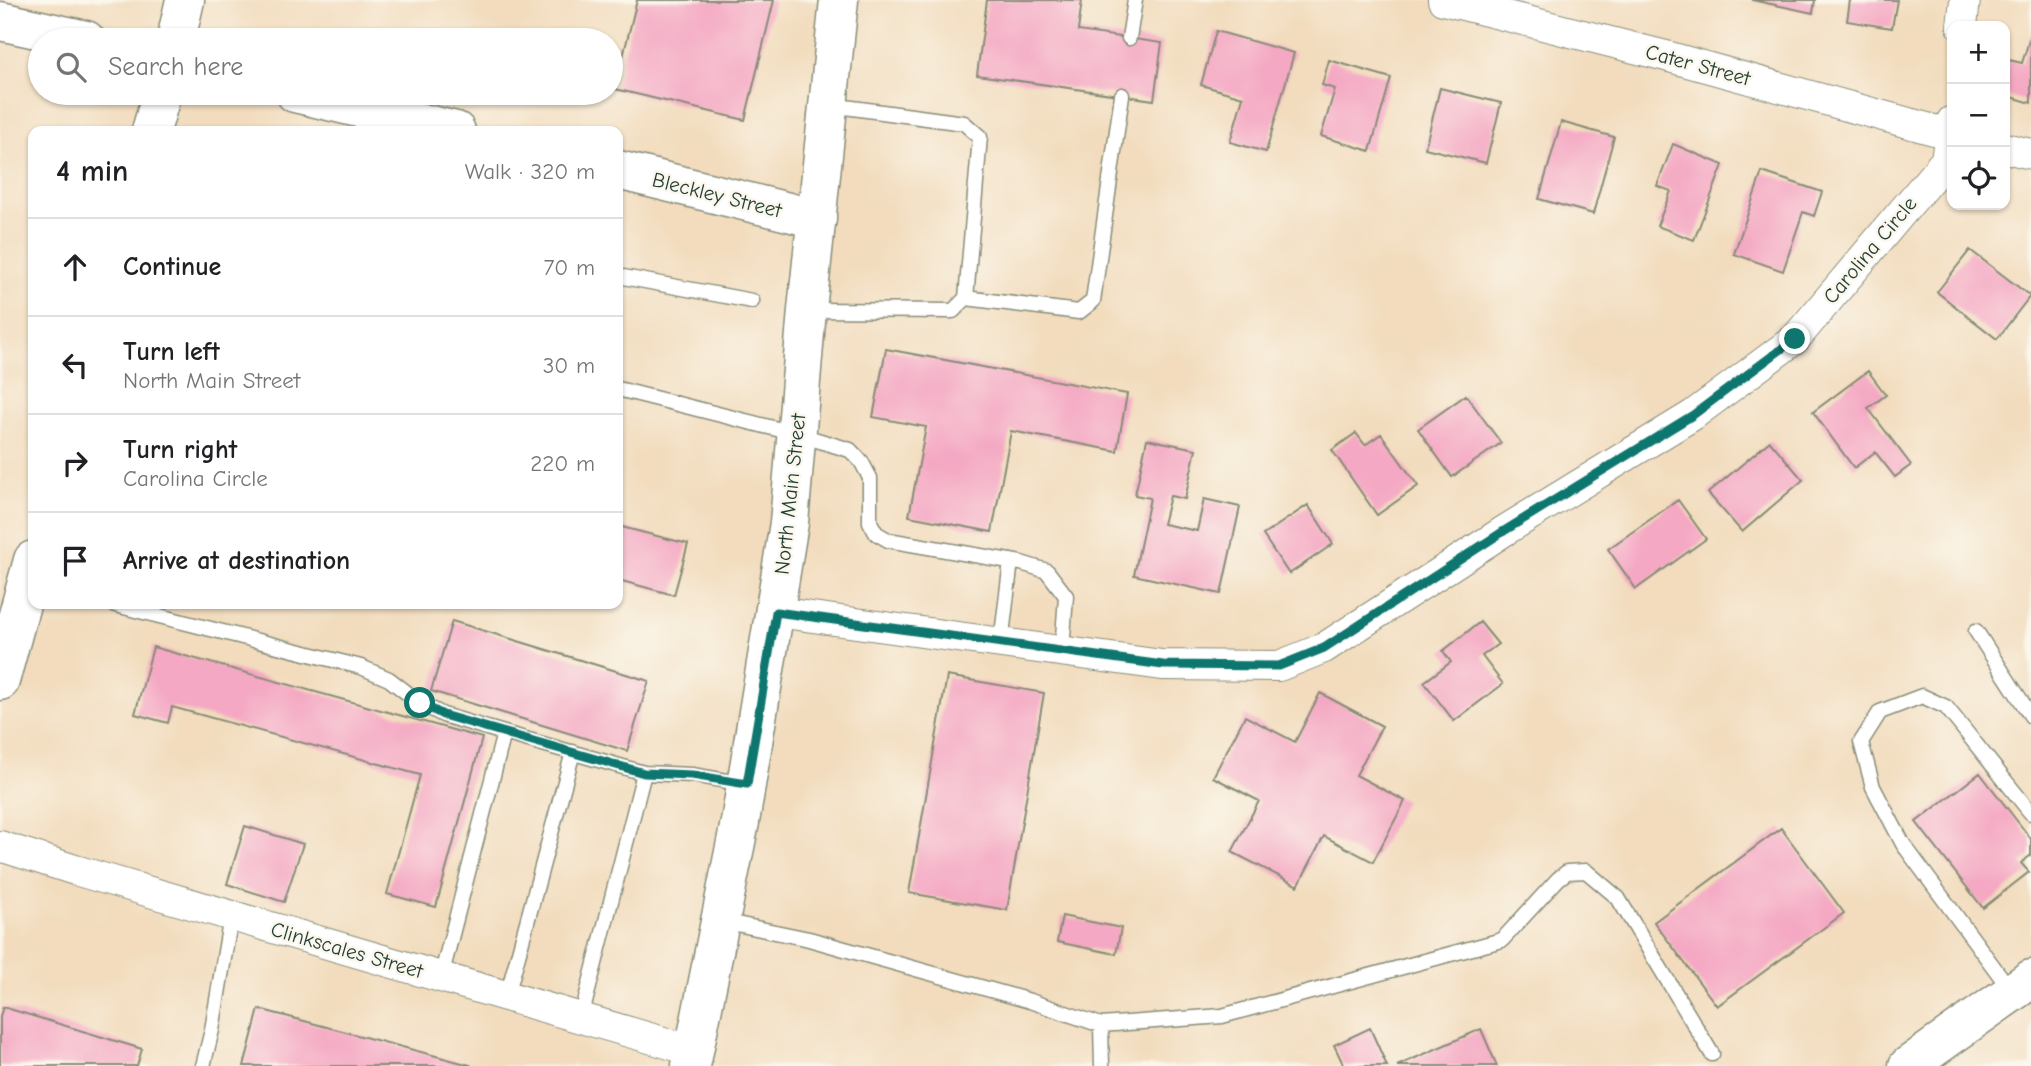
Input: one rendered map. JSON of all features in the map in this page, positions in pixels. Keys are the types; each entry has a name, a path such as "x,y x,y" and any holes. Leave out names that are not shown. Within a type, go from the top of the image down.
{"main road":[{"path":"179,28 185,0"},
{"name":"North Main Street","path":"693,1059 747,784 789,523 807,310 839,0"},
{"path":"0,21 32,28"},
{"path":"152,126 159,105"},
{"path":"346,105 435,126"},
{"name":"Bleckley Street","path":"623,171 817,219"},
{"path":"0,681 28,585"},
{"path":"1908,1066 2022,985"}],"street":[{"name":"Cater Street","path":"1443,0 1947,129"},
{"path":"1963,21 1965,0"},
{"name":"Carolina Circle","path":"776,612 1163,665 1279,666 1324,648 1504,531 1693,415 1795,339 1946,160 1949,147"},
{"path":"2010,149 2031,154"},
{"name":"Clinkscales Street","path":"0,846 581,1018 693,1059"}],"lane":[{"path":"1129,38 1135,0"},
{"path":"966,298 1079,312 1093,301 1122,95"},
{"path":"807,310 953,311 966,298 980,137 964,123 829,104"},
{"path":"623,277 752,302"},
{"path":"623,390 850,450 861,461 870,478 870,522 876,533 888,541 1011,561 1047,572 1066,596 1062,651"},
{"path":"1001,643 1011,561"},
{"path":"132,609 361,667 389,679 420,703 443,715 644,773 692,775 747,784"},
{"path":"1976,631 2031,716"},
{"path":"2022,985 1903,845 1873,787 1861,742 1880,712 1922,696 1946,707 2031,813"},
{"path":"441,977 504,733"},
{"path":"508,996 573,752"},
{"path":"581,1018 644,773"},
{"path":"720,921 809,939 1030,1001 1101,1025 1222,1016 1502,940 1558,879 1567,872 1586,871 1618,898 1712,1054"},
{"path":"203,1066 212,1030 231,916"},
{"path":"1101,1025 1102,1066"}],"building":[{"path":"637,0 774,0 745,120 623,91 623,57"},
{"path":"987,0 1082,0 1078,31 1162,43 1154,100 977,75"},
{"path":"1752,0 1815,0 1813,13"},
{"path":"1850,0 1897,0 1892,28 1847,21"},
{"path":"1216,31 1294,53 1266,152 1230,142 1243,97 1201,85"},
{"path":"2031,34 2031,103 2010,97 2010,60 2022,63"},
{"path":"1329,60 1391,78 1370,151 1321,136 1335,89 1322,85"},
{"path":"1440,88 1501,103 1486,163 1425,148"},
{"path":"1561,122 1614,137 1593,214 1539,199"},
{"path":"1673,144 1723,165 1694,240 1657,226 1671,191 1657,186"},
{"path":"1762,172 1822,192 1814,216 1803,212 1783,271 1734,254"},
{"path":"1970,250 2030,296 1997,339 1937,292"},
{"path":"886,349 1127,394 1117,451 1011,431 992,532 909,516 926,427 873,417"},
{"path":"1868,371 1886,395 1868,408 1911,465 1895,477 1875,452 1854,468 1813,412"},
{"path":"1466,395 1501,443 1452,477 1418,429"},
{"path":"1356,433 1365,445 1381,434 1418,486 1377,515 1332,450"},
{"path":"1147,439 1196,449 1185,499 1170,496 1163,524 1197,531 1204,499 1240,507 1221,594 1134,575 1150,498 1135,495"},
{"path":"1770,441 1803,480 1742,532 1708,493"},
{"path":"1678,500 1706,539 1636,589 1608,549"},
{"path":"1308,505 1333,544 1289,574 1263,535"},
{"path":"623,527 688,544 674,595 623,581"},
{"path":"452,621 649,681 627,751 431,691"},
{"path":"1480,622 1498,644 1482,656 1503,684 1454,721 1424,682 1451,662 1443,651"},
{"path":"153,647 482,738 436,907 387,894 420,775 172,707 168,723 135,714"},
{"path":"947,676 1044,693 1007,910 909,893"},
{"path":"1320,693 1382,726 1356,775 1405,801 1373,862 1324,836 1298,886 1232,852 1259,801 1213,777 1245,716 1295,742"},
{"path":"1980,773 2031,839 2031,855 2021,863 2029,872 1983,908 1916,822"},
{"path":"245,826 303,844 284,902 227,884"},
{"path":"1781,828 1844,913 1717,1006 1654,922"},
{"path":"1062,916 1121,928 1116,954 1057,942"},
{"path":"3,1007 142,1049 137,1066 0,1066 0,1016"},
{"path":"259,1009 470,1065 244,1066"},
{"path":"1370,1028 1387,1066 1344,1066 1334,1045"},
{"path":"1481,1029 1497,1066 1397,1066"}],"route":[{"path":"420,703 443,715 644,773 692,775 747,784 776,612 1163,665 1279,666 1324,648 1504,531 1693,415 1795,339"}]}
